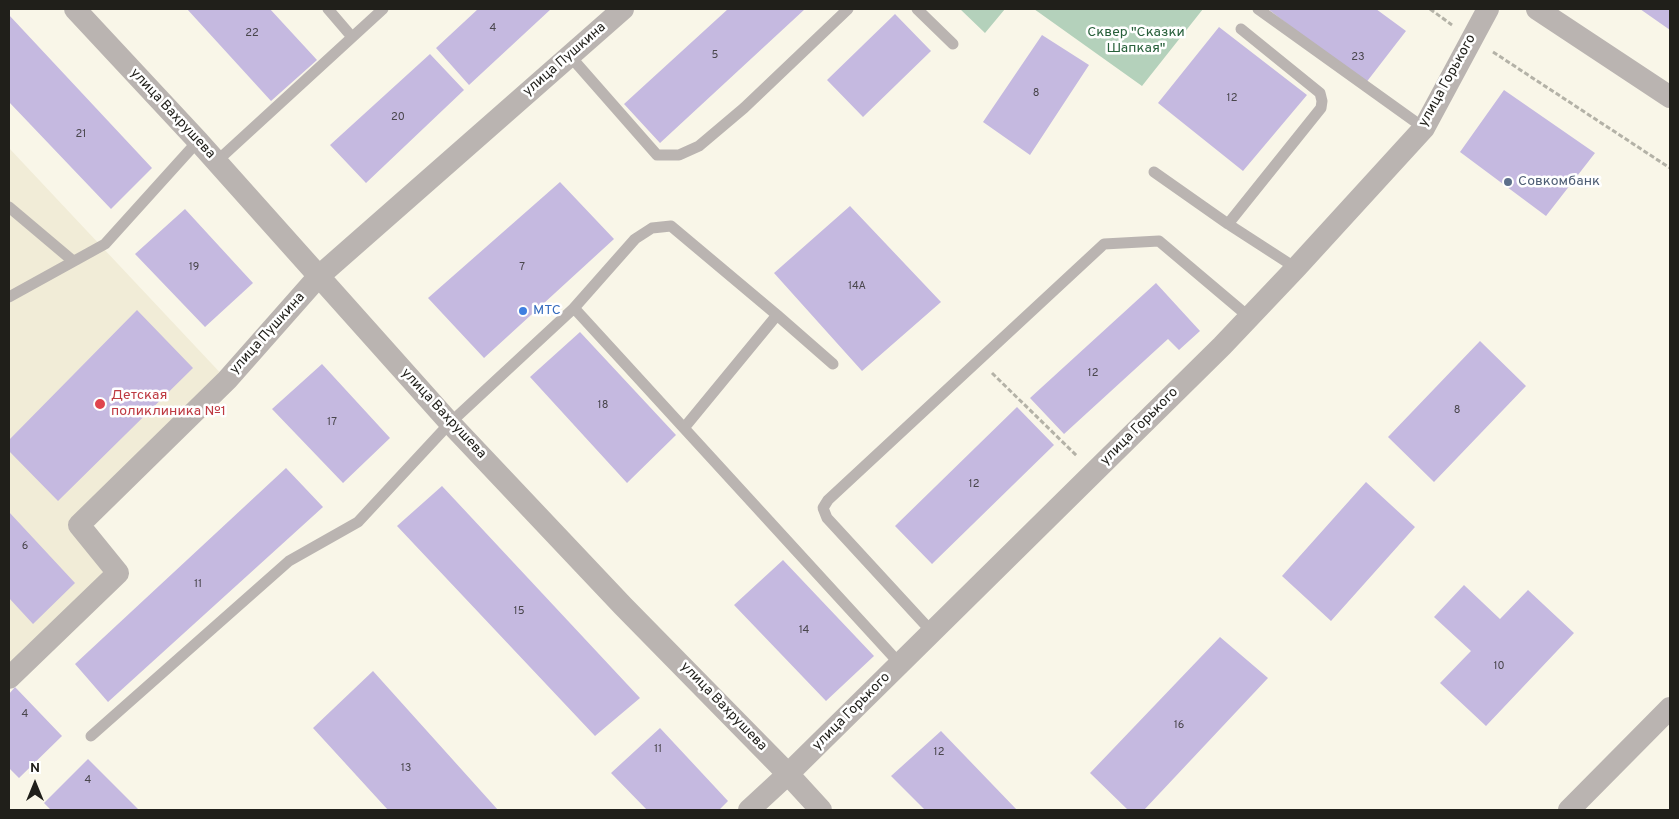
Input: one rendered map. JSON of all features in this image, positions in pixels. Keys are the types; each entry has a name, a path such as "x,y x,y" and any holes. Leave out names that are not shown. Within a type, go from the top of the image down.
{"street":[{"name":"улица Вахрушева","path":"75,9 198,141 450,423 623,606 821,810"},
{"name":"улица Пушкина","path":"9,678 118,573 79,525 227,380 318,277 623,9"},
{"name":"улица Горького","path":"749,810 788,774 1222,346 1296,268 1424,128 1488,9"},
{"path":"1537,9 1670,97"},
{"path":"1569,810 1670,708"}],"lane":[{"path":"328,9 352,36"},
{"path":"216,162 383,9"},
{"path":"570,56 657,155 679,155 699,146 744,108 848,9"},
{"path":"917,9 953,44"},
{"path":"1258,9 1424,128"},
{"path":"1228,224 1321,108 1322,101 1320,93 1241,29"},
{"path":"9,297 105,244 198,141"},
{"path":"1154,172 1228,224 1296,268"},
{"path":"9,207 73,261"},
{"path":"91,736 289,561 358,522 450,423 574,308 635,240 652,228 671,226 833,364"},
{"path":"932,632 827,518 823,508 828,500 1104,244 1160,241 1249,317"},
{"path":"574,308 900,664"},
{"path":"684,428 777,315"}],"path":[{"path":"1430,9 1472,39 1670,168"},
{"path":"979,360 1094,472"}],"shaded area":[{"path":"9,148 227,380 79,524 118,573 9,678"}],"green space":[{"path":"960,9 1005,9 985,33"},
{"name":"Сквер \"Сказки Шапкая\"","path":"1034,9 1203,9 1142,86"}],"building":[{"path":"187,9 270,9 317,60 271,101"},
{"path":"478,9 551,9 469,85 436,48"},
{"path":"728,9 805,9 660,143 624,104"},
{"path":"1268,9 1376,9 1406,31 1365,84"},
{"path":"1640,9 1670,9 1670,30"},
{"path":"895,14 931,51 863,117 827,80"},
{"path":"9,15 152,168 111,209 9,102"},
{"path":"1219,27 1307,95 1243,171 1158,103"},
{"path":"1042,35 1089,65 1030,155 983,122"},
{"path":"430,54 464,90 366,183 330,145"},
{"path":"1504,90 1595,153 1546,216 1460,152"},
{"path":"560,182 614,239 484,358 428,298"},
{"path":"850,206 941,302 862,371 774,273"},
{"path":"185,209 253,283 205,327 135,254"},
{"path":"1156,283 1200,331 1179,350 1168,339 1064,434 1030,398"},
{"name":"Детская поликлиника №1","path":"137,310 193,368 58,501 9,451 9,440"},
{"path":"580,332 676,435 627,483 530,377"},
{"path":"1480,341 1526,386 1434,482 1388,437"},
{"path":"322,364 390,438 343,483 272,409"},
{"path":"1017,407 1054,445 932,564 895,526"},
{"path":"286,468 323,507 108,702 75,664"},
{"path":"1366,482 1415,527 1331,621 1282,576"},
{"path":"442,486 640,698 595,736 397,526"},
{"path":"9,512 75,583 33,624 9,598"},
{"path":"783,560 874,656 826,701 734,605"},
{"path":"1464,585 1500,619 1528,590 1574,633 1486,726 1440,683 1471,651 1434,617"},
{"path":"1220,637 1268,678 1144,810 1128,810 1090,773"},
{"path":"373,671 498,810 388,810 313,728"},
{"path":"15,687 62,736 19,778 9,768 9,694"},
{"path":"660,728 728,801 719,810 647,810 611,773"},
{"path":"941,731 1017,810 925,810 891,776"},
{"path":"88,759 139,810 51,810 44,803"}],"place":[{"name":"Совкомбанк","path":"1508,182"},
{"name":"МТС","path":"523,311"},
{"name":"Детская поликлиника №1","path":"100,404"}]}
